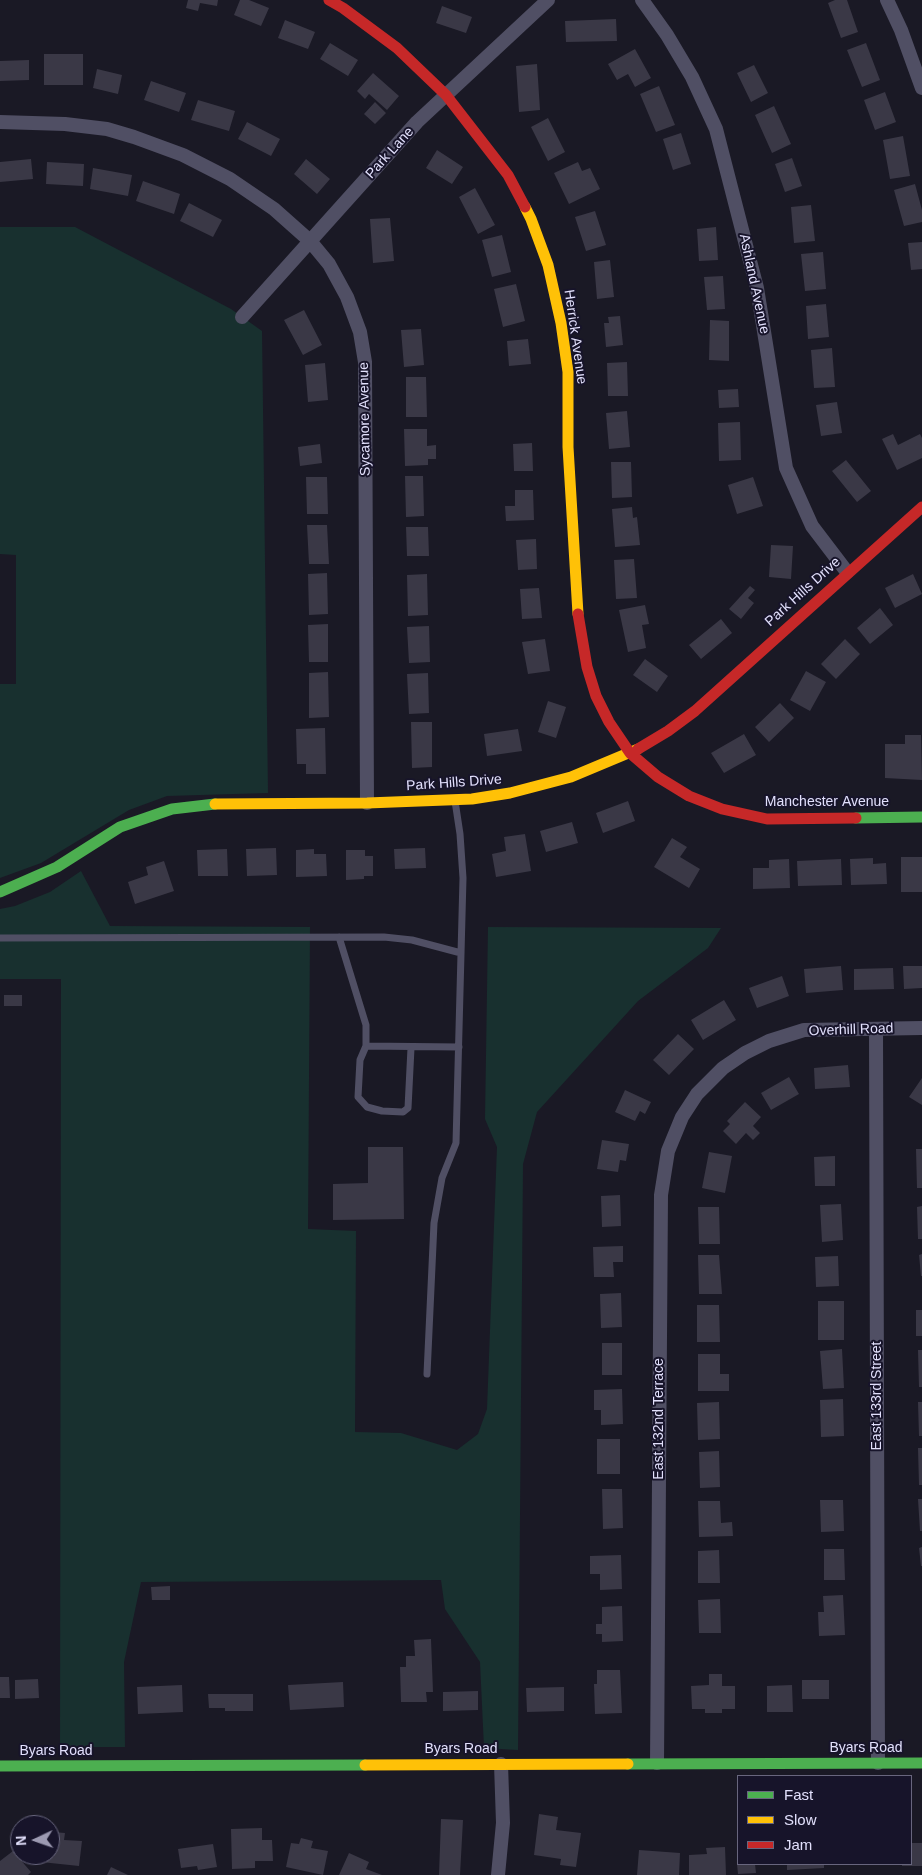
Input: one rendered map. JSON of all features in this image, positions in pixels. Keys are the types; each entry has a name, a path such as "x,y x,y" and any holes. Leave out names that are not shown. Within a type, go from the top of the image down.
{"street":[{"name":"Herrick Avenue","path":"329,0 344,8 397,48 446,95 508,175 531,219 548,264 561,323 568,372 568,447 578,619 587,667 596,696 609,722 630,753"},
{"name":"Park Lane","path":"242,317 417,122 548,0"},
{"name":"Ashland Avenue","path":"642,0 667,35 692,76 716,129 757,288 786,468 812,526 847,572"},
{"path":"887,0 902,30 922,88"},
{"name":"Sycamore Avenue","path":"0,122 65,124 106,129 184,155 238,184 274,209 310,241 329,264 347,297 360,332 365,362 367,803"},
{"name":"Park Hills Drive","path":"0,892 57,867 120,827 172,809 211,804 367,803 454,800 510,793 562,780 630,753 668,730 695,710 847,572 922,507"},
{"name":"Manchester Avenue","path":"630,753 658,777 689,796 722,809 767,819 922,817"},
{"name":"Overhill Road","path":"706,1085 723,1068 745,1052 769,1040 804,1030 922,1028"},
{"name":"East 133rd Street","path":"876,1029 878,1763"},
{"name":"East 132nd Terrace","path":"657,1764 661,1195 668,1150 682,1117 706,1085"},
{"name":"Byars Road","path":"0,1766 922,1763"},
{"path":"498,1875 503,1823 501,1764"}],"lane":[{"path":"427,1374 434,1223 442,1178 456,1143 463,878 460,834 454,800"},
{"path":"339,937 366,1025 366,1046 360,1060 358,1097 366,1107 382,1111 403,1112 408,1108 411,1048"},
{"path":"0,938 384,937 412,940 461,953"},
{"path":"366,1046 411,1048 458,1047"}],"green space":[{"path":"0,227 75,227 231,309 262,331 268,793 167,796 129,810 41,863 0,878 0,684 16,684 16,555 0,554"},
{"path":"81,871 110,926 310,927 308,1229 356,1231 355,1432 401,1433 457,1450 478,1434 487,1409 497,1147 485,1119 488,927 721,928 708,948 638,1001 537,1112 523,1164 518,1750 484,1748 480,1662 445,1609 441,1580 141,1582 124,1662 125,1747 60,1747 61,979 0,979 0,909 15,906 50,892"}],"building":[{"path":"188,0 218,0 217,6 200,3 198,11 186,8"},
{"path":"240,0 249,0 269,8 261,26 234,15"},
{"path":"835,0 847,0 858,32 841,38 828,3"},
{"path":"442,6 472,17 466,33 436,23"},
{"path":"616,19 617,41 566,42 565,21"},
{"path":"285,20 315,32 308,49 278,38"},
{"path":"330,43 358,60 348,76 320,59"},
{"path":"866,43 880,80 862,87 847,50"},
{"path":"635,49 651,78 635,87 628,74 617,80 608,64"},
{"path":"44,54 83,54 83,85 44,85"},
{"path":"29,60 29,80 0,81 0,61"},
{"path":"537,64 540,110 519,112 516,66"},
{"path":"754,65 768,93 751,102 737,73"},
{"path":"97,69 122,75 118,94 93,88"},
{"path":"373,73 399,96 387,110 369,94 365,99 357,91"},
{"path":"151,81 186,93 179,112 144,100"},
{"path":"659,86 675,125 656,132 640,94"},
{"path":"885,92 896,122 875,130 864,100"},
{"path":"198,100 235,111 229,131 191,120"},
{"path":"375,102 386,113 375,124 364,114"},
{"path":"774,106 791,144 772,153 755,115"},
{"path":"548,118 565,152 548,161 531,127"},
{"path":"247,122 280,139 271,156 238,139"},
{"path":"681,133 691,164 673,170 663,139"},
{"path":"903,136 910,176 890,179 883,140"},
{"path":"437,150 463,167 452,184 426,168"},
{"path":"792,158 802,186 785,192 775,164"},
{"path":"31,159 33,179 0,182 0,162"},
{"path":"306,159 330,179 317,194 294,174"},
{"path":"47,162 84,164 83,186 46,184"},
{"path":"578,162 582,171 590,168 600,189 569,204 554,173"},
{"path":"93,168 132,175 128,196 90,189"},
{"path":"143,181 180,194 174,214 136,201"},
{"path":"915,184 922,210 922,222 904,226 894,190"},
{"path":"475,188 495,225 478,234 459,197"},
{"path":"189,203 222,220 213,237 180,221"},
{"path":"811,205 815,241 794,243 791,207"},
{"path":"595,211 606,245 586,251 575,217"},
{"path":"390,218 394,261 373,263 370,219"},
{"path":"716,227 718,260 699,261 697,229"},
{"path":"502,235 511,272 492,277 482,240"},
{"path":"922,242 922,269 911,270 908,243"},
{"path":"823,252 826,289 805,291 801,254"},
{"path":"610,260 614,297 597,299 594,262"},
{"path":"723,276 725,309 707,310 704,277"},
{"path":"516,284 525,321 503,327 494,289"},
{"path":"826,304 829,337 808,339 806,306"},
{"path":"304,310 322,345 303,355 284,320"},
{"path":"620,316 623,345 606,347 604,323 609,323 608,317"},
{"path":"710,320 729,321 729,361 709,360"},
{"path":"421,329 424,365 404,367 401,330"},
{"path":"528,339 531,364 509,366 507,341"},
{"path":"832,348 835,387 814,388 811,350"},
{"path":"627,362 628,396 608,396 607,363"},
{"path":"325,363 328,400 308,402 305,365"},
{"path":"406,377 426,377 427,417 406,417"},
{"path":"738,389 739,407 719,408 718,390"},
{"path":"837,402 842,433 821,436 816,405"},
{"path":"627,411 630,447 609,449 606,413"},
{"path":"740,422 741,460 719,461 718,423"},
{"path":"404,429 427,429 427,446 436,445 436,459 428,459 428,465 405,466"},
{"path":"893,434 898,445 920,434 922,438 922,458 897,470 882,439"},
{"path":"532,443 533,471 514,471 513,444"},
{"path":"320,444 322,463 300,466 298,447"},
{"path":"846,460 871,491 857,502 832,471"},
{"path":"611,462 631,462 632,497 612,498"},
{"path":"405,476 423,476 424,516 406,517"},
{"path":"306,477 327,477 328,514 307,514"},
{"path":"753,477 763,506 737,514 728,485"},
{"path":"515,490 533,490 534,520 506,521 505,506 515,506"},
{"path":"632,507 633,518 637,517 640,545 615,547 612,509"},
{"path":"307,525 327,525 329,564 309,564"},
{"path":"406,527 428,527 429,556 407,556"},
{"path":"536,539 537,569 518,570 516,540"},
{"path":"771,545 793,546 791,579 769,577"},
{"path":"634,559 637,598 616,599 614,560"},
{"path":"327,573 328,614 309,615 308,574"},
{"path":"427,574 428,615 408,616 407,575"},
{"path":"913,574 922,594 895,608 885,588"},
{"path":"750,586 755,590 748,598 754,603 741,619 729,609"},
{"path":"539,588 542,618 522,619 520,589"},
{"path":"645,605 649,624 642,625 646,648 628,652 619,610"},
{"path":"880,608 893,625 870,644 857,628"},
{"path":"721,619 732,633 701,659 689,645"},
{"path":"328,624 328,662 309,662 308,625"},
{"path":"429,626 430,662 409,663 407,627"},
{"path":"545,639 550,671 528,674 522,642"},
{"path":"845,639 860,654 836,679 821,664"},
{"path":"645,659 668,676 657,692 633,675"},
{"path":"806,671 826,682 810,711 790,700"},
{"path":"328,672 329,717 309,718 309,673"},
{"path":"428,673 429,713 409,714 407,674"},
{"path":"548,701 566,707 556,738 538,732"},
{"path":"780,703 794,718 769,742 755,727"},
{"path":"411,722 432,722 432,767 412,768"},
{"path":"325,728 326,774 306,774 306,764 297,764 296,729"},
{"path":"518,729 522,751 487,756 484,734"},
{"path":"744,734 756,755 724,773 711,753"},
{"path":"905,735 921,735 922,780 885,778 885,744 905,744"},
{"path":"628,801 635,821 603,833 596,813"},
{"path":"572,822 578,843 546,852 540,831"},
{"path":"525,834 531,871 496,877 492,854 506,851 504,837"},
{"path":"672,838 687,847 680,857 700,869 689,888 654,867"},
{"path":"276,848 277,875 247,876 246,849"},
{"path":"425,848 426,868 395,869 394,849"},
{"path":"227,849 228,876 198,876 197,850"},
{"path":"314,849 314,854 326,854 327,876 296,877 296,850"},
{"path":"346,850 365,850 365,856 373,856 373,876 364,876 364,879 346,880"},
{"path":"901,857 922,857 922,892 901,892"},
{"path":"873,858 873,864 886,863 887,884 851,885 850,859"},
{"path":"789,859 790,888 753,889 753,868 769,868 769,860"},
{"path":"841,859 842,885 798,886 797,861"},
{"path":"164,861 174,891 135,904 128,882 148,875 146,867"},
{"path":"841,966 843,990 806,993 804,969"},
{"path":"903,966 922,966 922,988 904,989"},
{"path":"893,968 894,989 854,990 854,969"},
{"path":"782,976 789,996 757,1008 749,988"},
{"path":"4,995 22,995 22,1006 4,1006"},
{"path":"724,1000 736,1020 703,1040 691,1020"},
{"path":"678,1034 694,1049 669,1075 653,1060"},
{"path":"848,1065 850,1087 815,1089 814,1068"},
{"path":"789,1077 799,1094 771,1110 761,1093"},
{"path":"922,1078 922,1105 909,1097"},
{"path":"625,1090 651,1102 645,1114 640,1111 635,1121 615,1112"},
{"path":"745,1102 761,1117 753,1126 760,1133 753,1140 746,1133 736,1144 723,1131 730,1124 727,1121"},
{"path":"602,1140 629,1144 626,1161 620,1160 618,1172 597,1169"},
{"path":"368,1147 403,1147 404,1219 333,1220 333,1184 368,1183"},
{"path":"916,1149 922,1149 922,1188 917,1188"},
{"path":"709,1152 732,1156 725,1193 702,1188"},
{"path":"835,1156 835,1186 815,1186 814,1157"},
{"path":"620,1195 621,1226 602,1227 601,1196"},
{"path":"841,1204 843,1240 822,1242 820,1205"},
{"path":"922,1206 922,1239 918,1239 917,1207"},
{"path":"698,1207 719,1207 720,1244 699,1244"},
{"path":"623,1246 623,1262 613,1262 614,1277 594,1277 593,1247"},
{"path":"922,1254 922,1276 921,1276 919,1255"},
{"path":"698,1255 719,1255 722,1294 699,1294"},
{"path":"838,1256 839,1286 816,1287 815,1257"},
{"path":"621,1293 622,1327 601,1328 600,1294"},
{"path":"818,1301 844,1301 844,1340 818,1340"},
{"path":"697,1305 719,1305 720,1342 697,1342"},
{"path":"916,1310 922,1310 922,1336 916,1336"},
{"path":"602,1343 622,1343 622,1375 602,1375"},
{"path":"842,1349 844,1388 823,1389 820,1351"},
{"path":"918,1350 922,1350 922,1387 919,1387"},
{"path":"698,1354 720,1354 720,1374 729,1374 729,1391 698,1391"},
{"path":"622,1389 623,1424 601,1425 601,1410 594,1410 594,1390"},
{"path":"843,1399 844,1436 821,1437 820,1400"},
{"path":"719,1402 720,1439 698,1440 697,1403"},
{"path":"918,1402 922,1402 922,1436 919,1436"},
{"path":"597,1439 620,1439 620,1474 597,1474"},
{"path":"918,1448 922,1448 922,1485 919,1485"},
{"path":"719,1451 720,1487 700,1488 699,1452"},
{"path":"602,1489 622,1489 623,1528 603,1529"},
{"path":"918,1499 922,1499 922,1531 920,1531"},
{"path":"820,1500 843,1500 844,1531 821,1532"},
{"path":"698,1501 720,1501 721,1523 732,1522 733,1536 699,1537"},
{"path":"922,1547 922,1566 921,1566 919,1548"},
{"path":"824,1549 844,1549 845,1580 824,1580"},
{"path":"719,1550 720,1583 698,1583 698,1551"},
{"path":"621,1555 622,1589 600,1590 600,1574 590,1574 590,1556"},
{"path":"170,1586 170,1600 152,1600 151,1587"},
{"path":"843,1595 845,1635 819,1636 818,1612 824,1612 823,1596"},
{"path":"720,1599 721,1633 699,1633 698,1600"},
{"path":"622,1606 623,1641 602,1642 602,1634 596,1634 596,1624 602,1624 602,1607"},
{"path":"431,1639 433,1692 426,1692 427,1702 401,1702 400,1667 406,1667 406,1656 415,1656 414,1640"},
{"path":"597,1670 620,1670 622,1713 595,1714 594,1684 597,1684"},
{"path":"709,1674 722,1674 722,1686 735,1686 735,1709 722,1709 722,1713 705,1713 705,1709 692,1709 691,1686 709,1685"},
{"path":"0,1677 9,1677 10,1698 0,1698"},
{"path":"38,1679 39,1698 15,1699 15,1680"},
{"path":"802,1680 829,1680 829,1699 802,1699"},
{"path":"343,1682 344,1707 290,1710 288,1685"},
{"path":"182,1685 183,1712 138,1714 137,1687"},
{"path":"792,1685 793,1712 767,1712 767,1686"},
{"path":"564,1687 564,1711 527,1712 526,1688"},
{"path":"478,1691 478,1710 443,1711 443,1692"},
{"path":"208,1694 253,1694 253,1711 225,1711 225,1708 209,1708"},
{"path":"539,1814 558,1817 556,1830 581,1833 576,1867 560,1865 561,1859 534,1855"},
{"path":"441,1819 463,1820 460,1875 439,1875"},
{"path":"262,1828 262,1840 272,1840 273,1861 255,1861 255,1868 232,1869 231,1829"},
{"path":"60,1833 65,1833 64,1840 82,1841 79,1866 60,1864"},
{"path":"301,1838 313,1841 311,1848 328,1851 323,1875 286,1867 291,1843 299,1844"},
{"path":"912,1843 922,1843 922,1866 902,1866 912,1865"},
{"path":"213,1844 217,1867 198,1870 197,1866 181,1868 178,1849"},
{"path":"725,1847 726,1875 689,1875 689,1855 707,1854 706,1848"},
{"path":"639,1850 680,1853 679,1875 637,1875"},
{"path":"10,1853 10,1865 25,1865 31,1872 28,1875 0,1875 0,1861"},
{"path":"349,1853 369,1862 366,1869 382,1875 339,1875"},
{"path":"737,1865 755,1865 756,1873 738,1874"},
{"path":"787,1865 824,1865 824,1868 787,1870"},
{"path":"111,1867 128,1875 107,1875"}],"traffic: fast":[{"path":"0,892 57,867 120,827 172,809 215,804"},
{"path":"856,818 922,817"},
{"path":"628,1764 922,1763"},
{"path":"0,1766 365,1765"}],"traffic: slow":[{"path":"525,207 548,265 561,323 568,372 568,447 578,614"},
{"path":"215,804 367,803 472,799 510,793 571,777 638,749"},
{"path":"365,1765 628,1764"}],"traffic: jam":[{"path":"329,0 343,8 397,48 446,95 508,175 525,207"},
{"path":"638,749 668,731 695,711 922,507"},
{"path":"578,614 587,667 596,696 609,722 630,753 658,777 689,796 722,809 767,819 856,818"}]}
